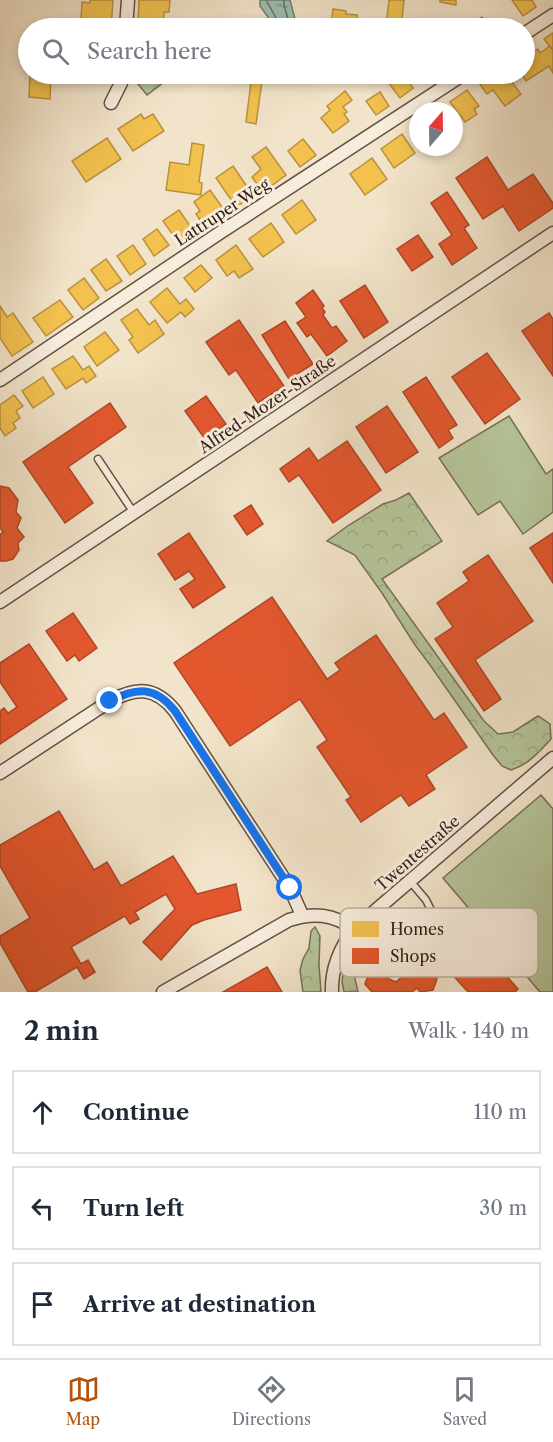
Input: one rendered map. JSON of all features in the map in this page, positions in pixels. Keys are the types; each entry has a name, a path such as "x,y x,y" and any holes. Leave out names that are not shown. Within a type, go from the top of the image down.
{"street":[{"path":"127,18 128,0"},
{"path":"535,27 553,15"},
{"path":"111,103 120,84"},
{"name":"Lattruper Weg","path":"0,380 449,84"},
{"name":"Alfred-Mozer-Straße","path":"0,602 553,233"},
{"path":"0,773 123,694 140,691 160,696 175,711 290,888 302,915"},
{"name":"Twentestraße","path":"378,908 553,758"},
{"path":"164,992 289,920 302,915 312,915 335,918 340,921"},
{"name":"Twentestraße","path":"332,992 336,960 340,952"}],"lane":[{"path":"98,459 134,513"},
{"path":"410,880 430,908"}],"green space":[{"path":"138,84 161,84 147,95"},
{"path":"509,416 546,474 553,469 553,512 523,534 500,501 478,515 439,458"},
{"path":"409,493 442,541 382,579 484,721 498,734 513,732 538,716 550,724 551,739 533,758 517,768 511,770 502,766 493,755 355,555 327,541 383,504"},
{"path":"541,795 553,809 553,992 540,992 527,977 538,977 538,908 469,908 443,878"},
{"path":"315,927 320,936 321,992 303,992 300,970 309,948 311,931"},
{"path":"343,977 355,977 358,992 344,992"}],"water":[{"path":"260,0 290,0 295,18 269,18 260,6"}],"building: Homes":[{"path":"90,0 113,0 112,18 81,18 82,2 90,3"},
{"path":"139,0 170,0 169,12 164,12 164,18 138,18"},
{"path":"389,0 404,0 402,18 387,18"},
{"path":"440,0 456,0 456,5 440,2"},
{"path":"512,0 532,0 536,7 523,16"},
{"path":"333,9 357,15 357,18 332,18"},
{"path":"553,33 553,51 544,39"},
{"path":"550,46 553,51 553,73 549,66 535,75 535,51 538,49 540,53"},
{"path":"30,84 51,84 50,99 29,97"},
{"path":"251,84 262,84 256,124 246,122"},
{"path":"390,84 410,84 413,88 400,98"},
{"path":"480,84 514,84 521,94 505,106 493,90 487,94"},
{"path":"467,90 479,106 474,109 477,114 465,122 463,102 450,102"},
{"path":"345,91 352,100 343,107 347,112 344,114 349,121 333,133 321,118 330,110 327,106"},
{"path":"380,92 389,106 376,115 366,101"},
{"path":"141,114 144,119 153,114 164,131 133,151 118,129"},
{"path":"402,134 409,144 411,156 394,168 381,149"},
{"path":"107,138 121,159 86,182 72,161"},
{"path":"303,139 316,155 300,167 288,151"},
{"path":"192,143 204,145 199,182 202,183 201,195 166,190 170,162 189,165"},
{"path":"266,147 286,175 263,192 252,177 261,169 252,157"},
{"path":"372,158 387,179 365,195 350,174"},
{"path":"233,166 248,188 246,190 251,197 236,207 216,178"},
{"path":"210,190 227,214 210,226 206,220 202,223 196,214 200,211 194,202"},
{"path":"302,200 316,220 296,234 282,215"},
{"path":"179,210 195,233 180,245 163,221"},
{"path":"271,223 284,242 263,257 249,239"},
{"path":"157,229 169,245 154,256 143,239"},
{"path":"133,245 146,264 130,275 117,256"},
{"path":"236,245 253,269 239,278 234,271 227,276 216,260"},
{"path":"106,259 122,281 106,291 91,270"},
{"path":"201,265 212,278 195,292 184,278"},
{"path":"84,278 99,298 83,310 68,290"},
{"path":"167,288 180,304 186,299 194,309 185,317 181,312 167,323 150,302"},
{"path":"60,300 73,317 46,336 33,318"},
{"path":"0,306 7,317 13,313 33,342 12,356 0,338"},
{"path":"137,309 149,325 155,320 164,334 138,353 129,340 133,337 121,320"},
{"path":"105,332 119,350 97,366 84,347"},
{"path":"73,356 83,370 89,366 96,376 86,383 83,378 66,389 52,369"},
{"path":"43,377 54,394 33,408 22,391"},
{"path":"14,395 23,406 16,411 20,418 13,423 16,428 5,436 0,428 0,405"}],"building: Shops":[{"path":"487,157 508,190 533,174 553,203 553,208 519,231 503,206 483,219 456,178"},
{"path":"447,192 469,225 464,228 477,248 452,265 439,244 452,235 431,203"},
{"path":"418,235 433,257 412,271 397,249"},
{"path":"365,285 388,322 364,338 340,301"},
{"path":"313,290 324,306 323,315 332,328 336,326 347,341 327,356 311,334 307,337 297,323 306,317 296,303"},
{"path":"549,313 553,319 553,376 522,331"},
{"path":"239,320 284,386 258,403 236,370 229,375 206,342"},
{"path":"285,321 313,364 289,379 262,335"},
{"path":"487,353 520,399 485,424 452,377"},
{"path":"426,377 457,425 448,430 453,438 439,448 403,392"},
{"path":"206,396 226,424 205,439 185,411"},
{"path":"110,403 126,427 68,467 93,503 65,523 23,462"},
{"path":"387,406 418,452 386,473 356,427"},
{"path":"347,441 381,490 333,523 299,475 289,482 280,469 309,448 318,461"},
{"path":"0,486 9,488 18,500 16,512 21,518 17,528 24,537 18,543 19,550 13,559 6,561 0,561 0,534 3,533 0,527"},
{"path":"251,505 263,524 247,535 234,516"},
{"path":"189,533 225,587 193,608 180,589 195,579 189,571 175,580 158,554"},
{"path":"553,533 553,583 530,548"},
{"path":"488,555 533,621 475,660 501,699 484,711 435,639 453,627 437,603 469,581 463,572"},
{"path":"272,597 327,679 340,670 335,663 376,635 434,720 444,713 467,747 426,775 435,789 409,806 401,795 361,822 346,800 351,797 317,747 327,740 300,699 230,746 174,663"},
{"path":"73,613 97,648 79,661 75,655 67,661 46,631"},
{"path":"29,644 67,699 0,744 0,711 4,708 8,713 17,707 0,682 0,663"},
{"path":"59,811 94,870 107,862 121,886 173,856 197,894 236,884 241,910 192,925 161,960 143,942 175,909 166,894 135,912 139,919 130,924 125,916 71,947 81,964 88,960 95,972 84,979 77,967 35,992 28,992 0,943 0,936 30,918 0,866 0,845"},
{"path":"267,967 282,992 223,992"},
{"path":"368,977 387,977 396,982 402,977 436,977 437,979 433,990 420,992 417,988 412,992 372,992 365,984"},
{"path":"454,977 507,977 518,989 515,992 468,992"}],"route":[{"path":"110,701 130,691 140,691 160,696 168,702 290,888"}]}
